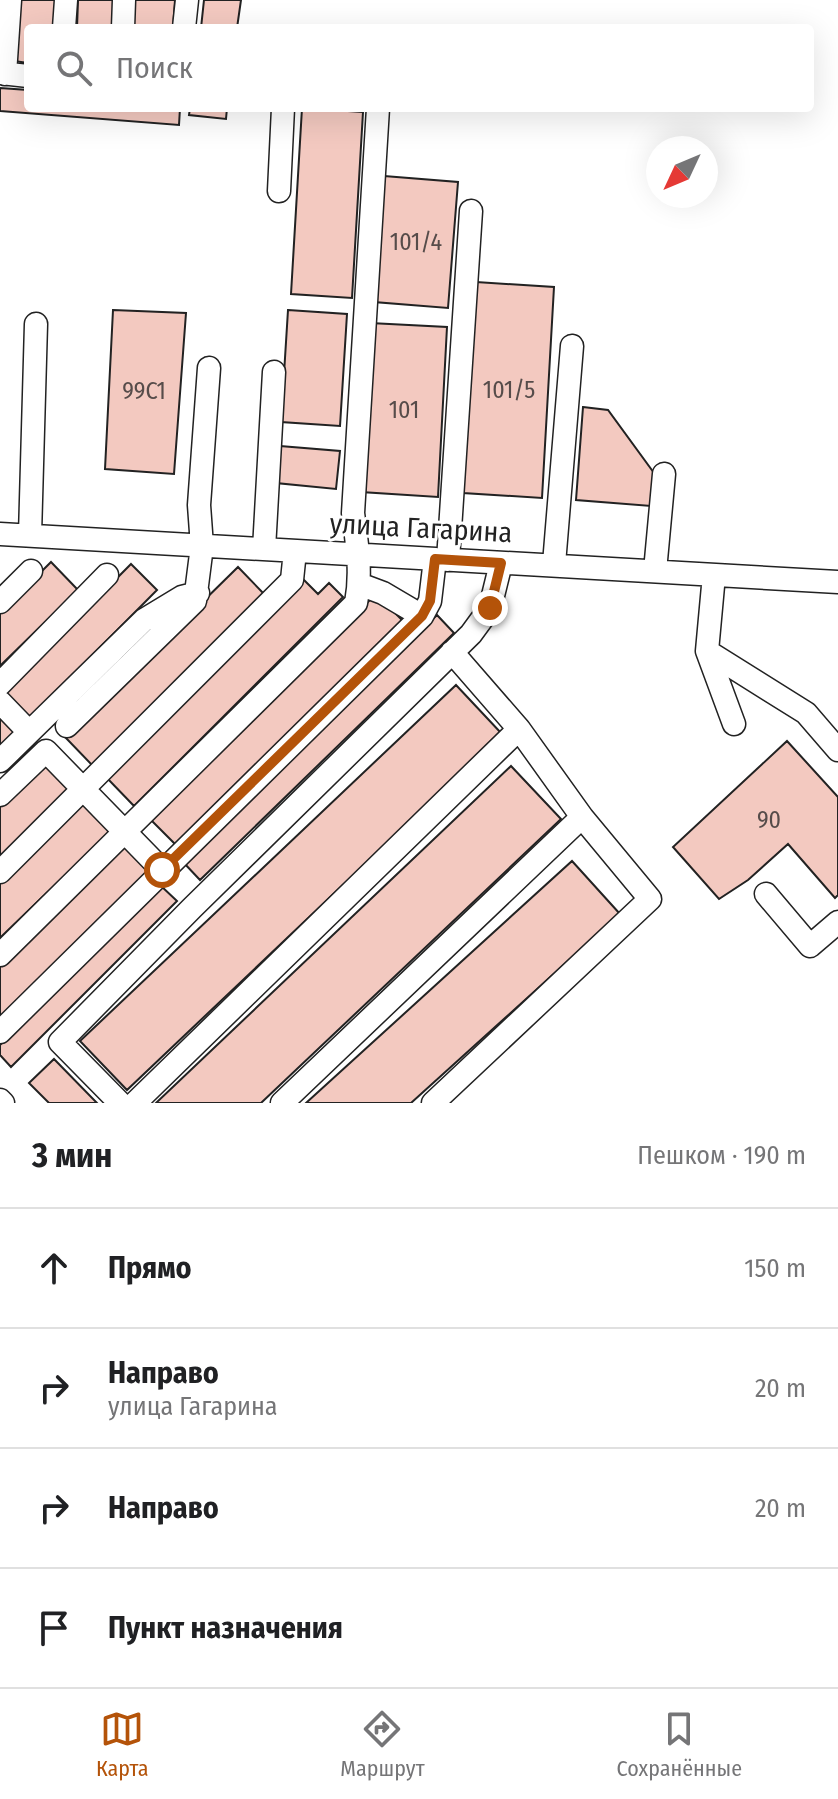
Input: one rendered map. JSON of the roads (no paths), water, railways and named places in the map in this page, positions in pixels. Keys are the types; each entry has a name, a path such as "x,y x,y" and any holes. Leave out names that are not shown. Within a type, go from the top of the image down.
{"street":[{"path":"10,0 2,74 24,76"},
{"path":"64,24 66,0"},
{"path":"123,24 124,0"},
{"path":"184,24 187,0"},
{"path":"279,191 283,112"},
{"path":"0,955 356,603 359,555 353,513 378,112"},
{"path":"0,1032 422,616 430,601 442,560 471,211"},
{"path":"30,535 36,324"},
{"path":"554,564 572,346"},
{"path":"67,726 195,601 202,546 199,505 209,368"},
{"path":"264,549 274,372"},
{"path":"655,571 664,474"},
{"name":"улица Гагарина","path":"0,534 838,582"},
{"path":"0,872 292,580 295,551"},
{"path":"120,1103 60,1042 471,634 490,608 501,563"},
{"path":"0,602 31,571"},
{"path":"0,684 107,575"},
{"path":"714,575 707,651 734,724"},
{"path":"359,584 383,593 422,616"},
{"path":"0,761 144,620 182,597 198,593"},
{"path":"707,651 806,713 838,750"},
{"path":"433,1103 650,899 582,817 519,729 452,652"},
{"path":"0,702 29,732"},
{"path":"135,1103 519,729"},
{"path":"0,795 46,751 162,870"},
{"path":"282,1103 582,817"},
{"path":"766,894 810,946 838,922"}]}
